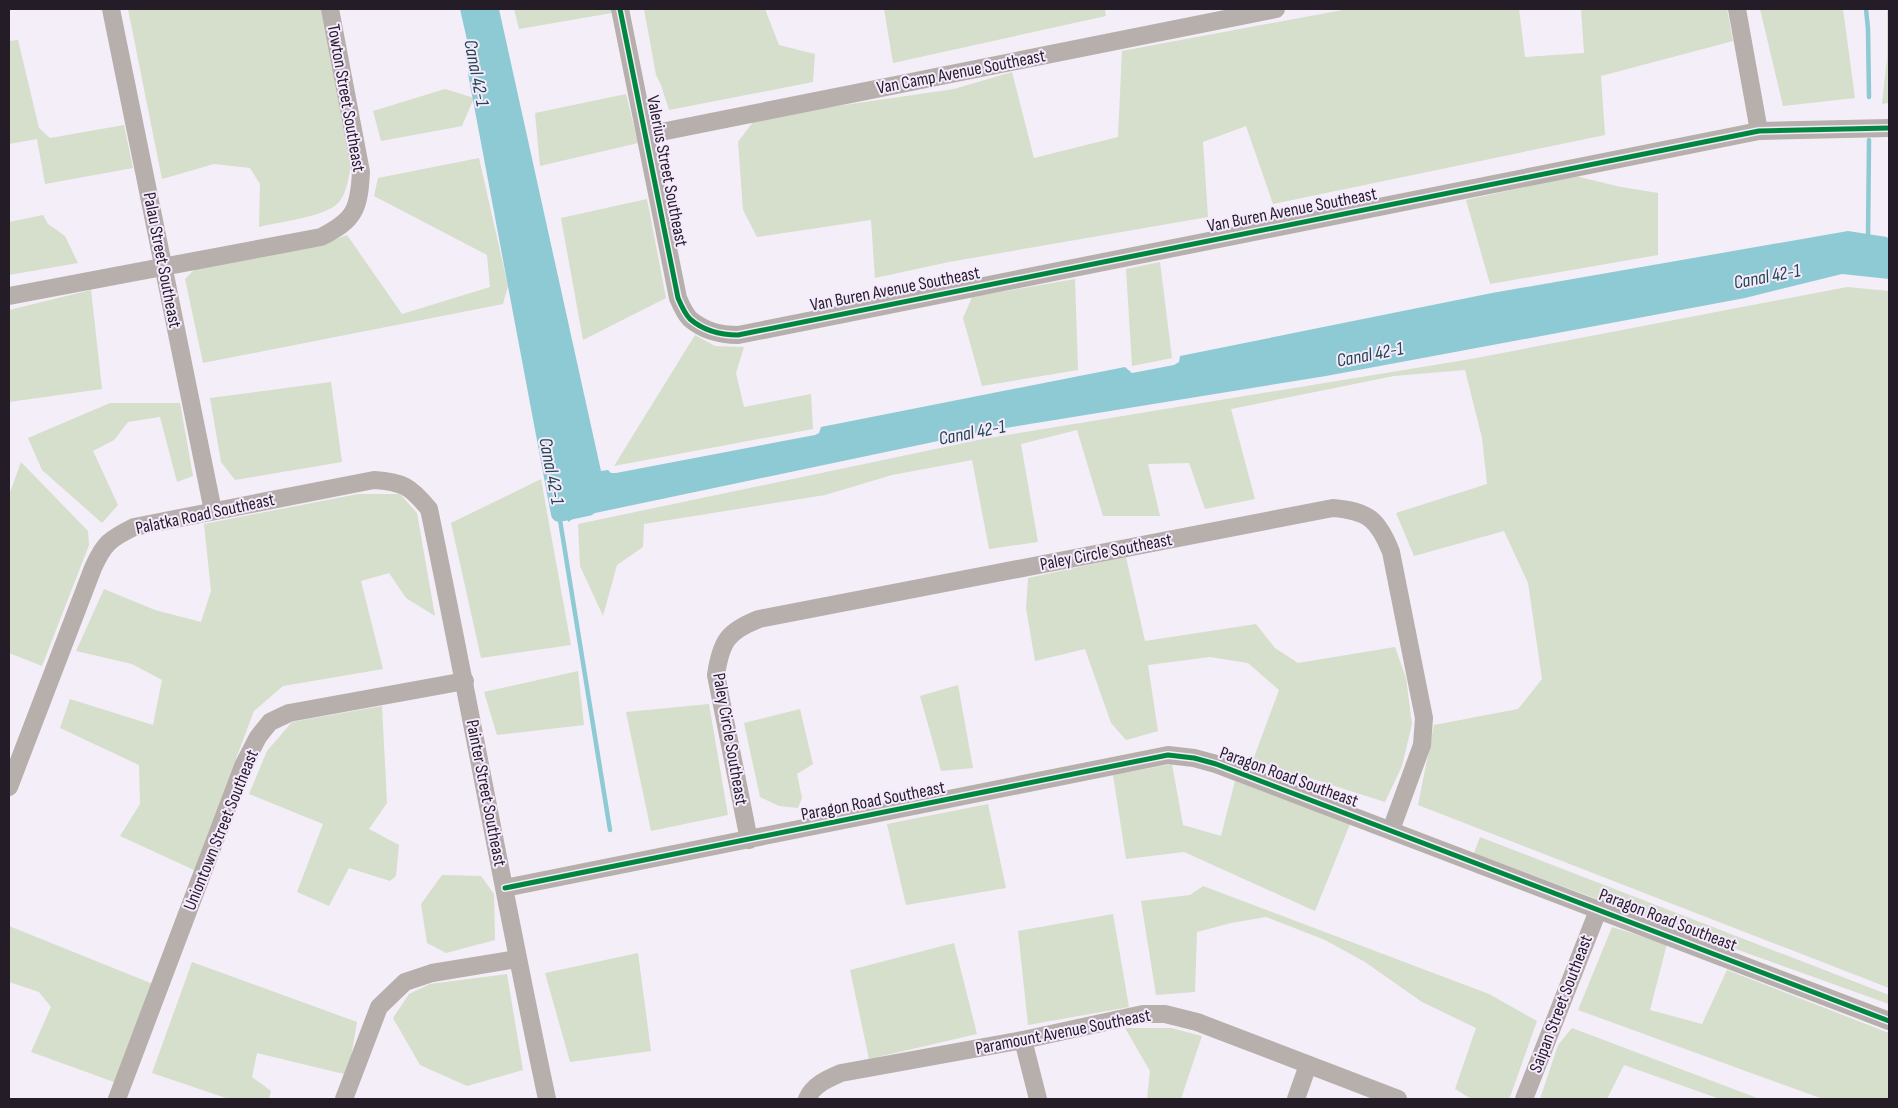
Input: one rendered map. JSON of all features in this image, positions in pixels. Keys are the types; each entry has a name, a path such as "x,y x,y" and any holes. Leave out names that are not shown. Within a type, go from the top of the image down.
{"street":[{"name":"Palau Street Southeast","path":"111,9 213,511"},
{"name":"Towton Street Southeast","path":"163,268 321,237 340,228 352,216 360,197 361,172 330,9"},
{"name":"Valerius Street Southeast","path":"620,9 678,298 689,318 704,328"},
{"name":"Van Camp Avenue Southeast","path":"646,135 1276,9"},
{"path":"1737,9 1759,131"},
{"name":"Van Buren Avenue Southeast","path":"704,328 722,335 738,334 1759,131 1889,128"},
{"path":"9,296 163,268"},
{"name":"Palatka Road Southeast","path":"9,786 93,568 101,551 113,538 134,527 374,480 396,482 415,492"},
{"name":"Painter Street Southeast","path":"415,492 429,509 465,681 517,959 547,1099"},
{"name":"Paley Circle Southeast","path":"749,840 716,675 718,660 725,642 739,627 759,619 1333,508 1354,510 1367,516 1382,531 1390,552 1424,718 1422,745 1391,830"},
{"name":"Uniontown Street Southeast","path":"117,1099 243,766 258,737 270,722 288,713 465,681"},
{"name":"Paragon Road Southeast","path":"505,888 1168,755 1194,758 1216,764 1599,908 1889,1021"},
{"name":"Saipan Street Southeast","path":"1524,1099 1599,908"},
{"path":"344,1099 379,1007 405,982 432,973 517,959"},
{"name":"Paramount Avenue Southeast","path":"808,1095 824,1081 841,1073 1023,1040 1143,1014 1165,1014 1197,1022 1398,1099"},
{"path":"1023,1040 1038,1099"},
{"path":"1296,1099 1308,1065"}],"green space":[{"path":"128,9 322,9 352,154 347,186 339,202 324,212 259,227 260,184 250,168 214,164 162,179"},
{"path":"514,9 611,9 612,13 519,29"},
{"path":"644,9 765,9 779,45 815,54 813,82 669,110 656,75"},
{"path":"884,9 1105,9 1106,16 893,63"},
{"path":"1348,9 1519,9 1525,57 1584,53 1581,9 1727,9 1733,41 1601,76 1605,135 1273,204 1246,126 1203,142 1208,217 949,262 875,278 871,220 757,237 743,210 738,142 756,118 954,89 1012,72 1034,158 1118,137 1122,51"},
{"path":"1760,9 1843,9 1855,98 1783,106"},
{"path":"1887,9 1889,9 1889,103 1882,104 1887,58"},
{"path":"18,40 39,128 50,138 124,125 133,168 45,184 37,139 9,144 9,41"},
{"path":"445,89 474,98 462,126 381,141 373,111"},
{"path":"626,94 638,143 540,166 535,113"},
{"path":"479,158 508,286 503,304 203,363 185,279 195,269 333,240 347,235 402,314 490,287 487,255 374,196 378,178"},
{"path":"1575,176 1621,187 1658,193 1658,255 1490,284 1466,200"},
{"path":"647,199 666,298 583,340 561,218"},
{"path":"43,215 48,224 65,236 78,263 9,275 9,222"},
{"path":"1160,262 1172,358 1132,366 1126,269"},
{"path":"1075,279 1078,370 982,386 963,318 972,297"},
{"path":"1847,287 1889,291 1889,988 1418,805 1434,725 1518,709 1542,679 1528,583 1504,531 1414,556 1396,513 1487,484 1482,438 1465,370 1394,376 1231,409 1255,499 1205,509 1189,463 1148,464 1160,516 1103,516 1077,430 1021,444 1038,542 989,549 972,460 892,475 825,495 644,524 643,547 617,565 603,616 580,566 578,524 983,439 1471,359"},
{"path":"91,290 102,389 9,402 9,310"},
{"path":"695,335 715,346 744,347 736,373 744,407 811,394 813,429 614,466"},
{"path":"331,382 342,462 235,480 221,462 210,398"},
{"path":"110,403 180,403 193,476 177,482 160,417 128,422 114,440 93,451 118,505 102,523 42,470 28,438"},
{"path":"21,462 88,531 89,545 42,666 9,653 9,495"},
{"path":"541,479 571,645 481,658 451,523"},
{"path":"358,494 400,494 417,513 435,616 406,598 389,573 361,581 383,669 283,686 254,711 194,870 120,836 140,804 139,765 60,728 70,699 153,725 162,680 132,664 76,651 104,589 155,610 201,622 211,591 204,524"},
{"path":"1126,557 1145,641 1256,624 1275,648 1298,663 1395,647 1406,678 1412,724 1402,766 1385,802 1253,760 1279,690 1248,663 1210,657 1148,665 1158,731 1126,740 1111,723 1085,649 1035,661 1026,608 1028,578"},
{"path":"578,671 584,725 497,735 484,692"},
{"path":"958,685 973,768 941,771 920,696"},
{"path":"709,704 728,815 651,831 626,712"},
{"path":"382,706 387,803 369,829 399,845 396,876 390,881 349,868 329,906 297,892 323,824 249,794 267,751 292,722"},
{"path":"800,709 813,764 797,774 802,798 798,808 779,806 760,797 744,723"},
{"path":"1172,764 1183,825 1221,836 1235,781 1350,824 1315,911 1184,852 1126,859 1113,775"},
{"path":"988,804 1006,888 906,905 887,824"},
{"path":"1480,837 1889,995 1889,1004 1474,853"},
{"path":"442,875 481,876 494,894 495,940 446,953 427,943 421,904"},
{"path":"1203,886 1489,994 1537,1021 1510,1097 1508,1099 1471,1099 1455,1089 1476,1028 1422,1002 1365,962 1325,940 1266,917 1231,923 1197,932 1195,992 1156,995 1141,901 1190,895"},
{"path":"1113,914 1129,1007 1028,1025 1018,931"},
{"path":"9,926 153,984 114,1082 31,1052 51,1007 39,992 9,982"},
{"path":"1612,927 1667,944 1650,1010 1702,1024 1727,970 1889,1033 1889,1099 1823,1099 1578,1010"},
{"path":"954,943 977,1034 869,1059 850,970"},
{"path":"638,953 651,1051 570,1062 545,973"},
{"path":"192,962 357,1022 348,1075 257,1053 252,1077 271,1091 269,1099 229,1099 152,1073"},
{"path":"507,974 523,1070 467,1086 420,1065 393,1018 409,994 430,984"},
{"path":"1125,1028 1171,1028 1202,1036 1181,1099 1147,1099 1150,1071"},
{"path":"1572,1028 1760,1099 1720,1099 1624,1065 1607,1099 1540,1099 1558,1045"}],"water":[{"path":"460,9 499,9 601,471 608,470 611,473 815,435 819,433 821,427 1125,367 1132,373 1174,365 1179,362 1180,356 1492,293 1848,231 1887,237 1889,240 1889,279 1842,274 1745,298 1326,376 981,432 576,517 568,522 481,102 482,96 479,93"}],"waterway":[{"path":"1866,9 1869,97"},
{"name":"Canal 42-1","path":"476,73 559,514 588,508"},
{"path":"1868,239 1869,140"},
{"path":"559,514 610,830"}],"cycle path":[{"path":"620,9 678,298 686,315 695,323 713,332 732,335 1759,131 1889,128"},
{"path":"505,888 1168,755 1194,758 1216,764 1889,1021"}]}
